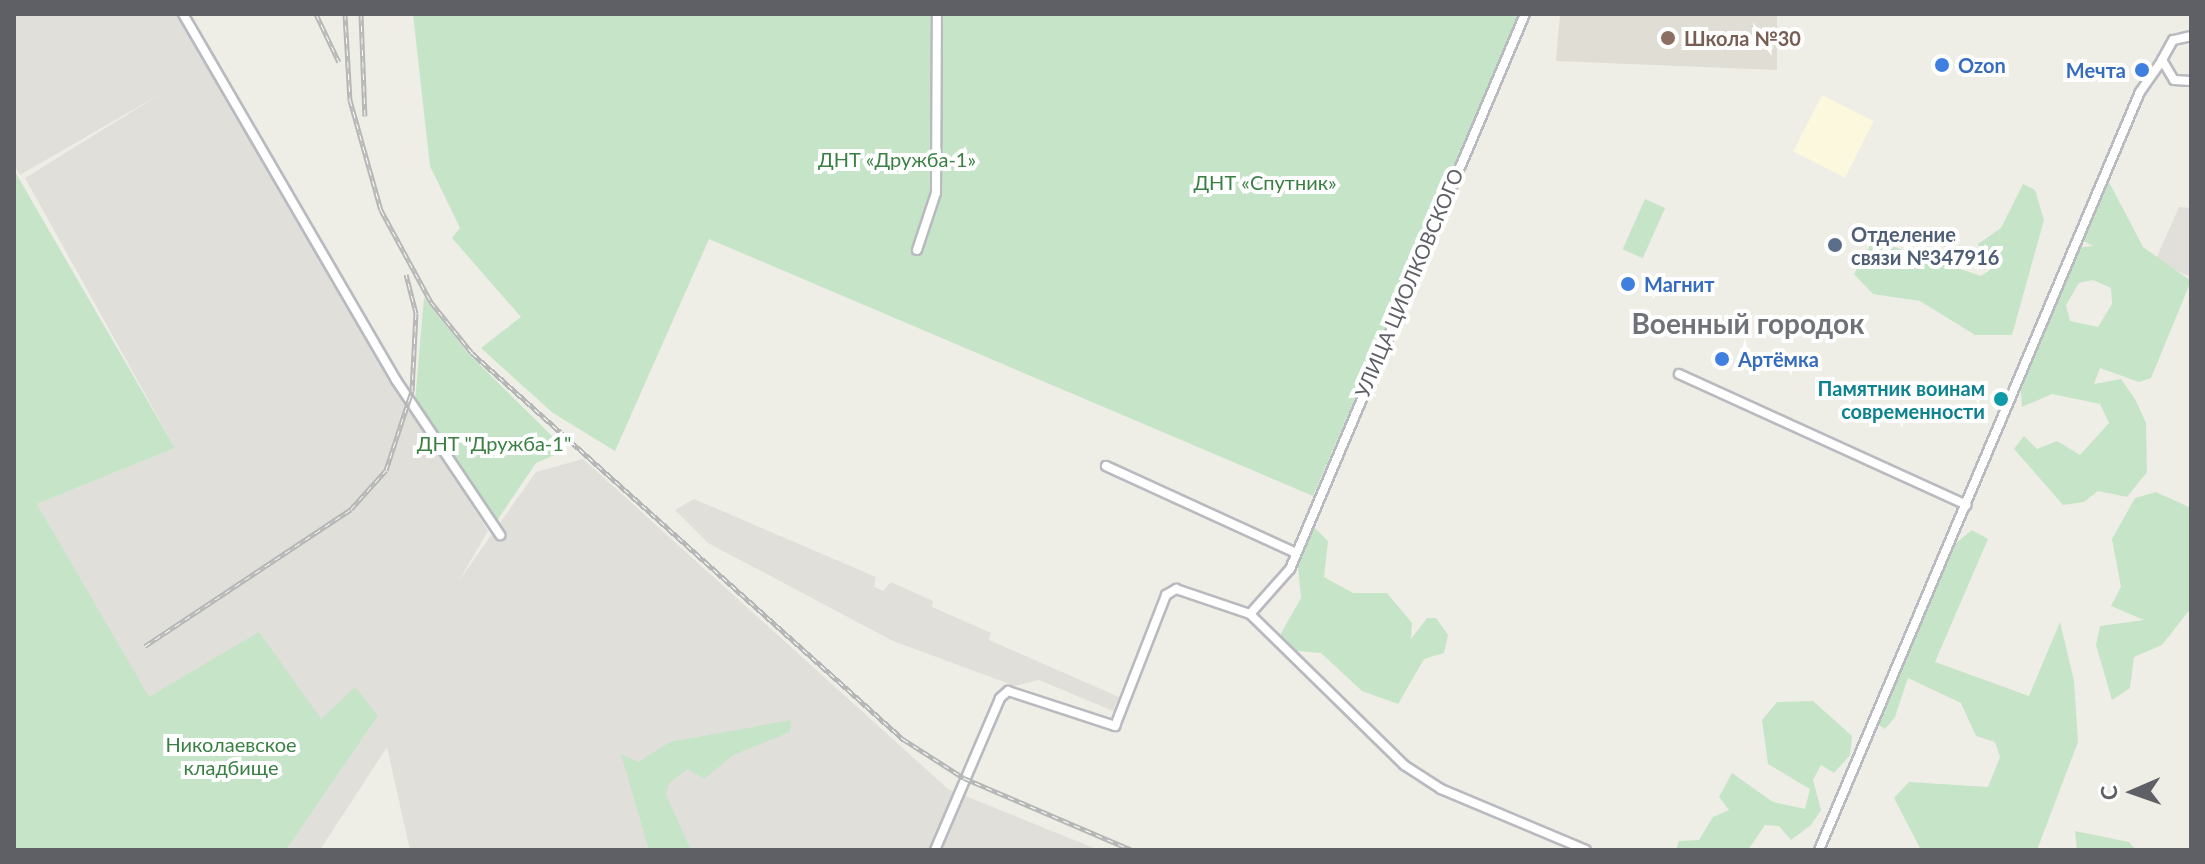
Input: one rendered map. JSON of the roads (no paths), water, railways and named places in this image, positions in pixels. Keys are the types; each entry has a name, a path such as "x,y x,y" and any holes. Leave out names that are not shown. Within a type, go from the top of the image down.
{"street":[{"path":"183,14 396,380 500,535"},
{"path":"917,250 936,193 937,14"},
{"name":"УЛИЦА ЦИОЛКОВСКОГО","path":"1250,614 1296,553 1525,14"},
{"path":"1819,850 2140,92 2173,40 2189,37"},
{"path":"2162,60 2174,80 2191,81"},
{"path":"1679,374 1967,505"},
{"path":"1106,466 1296,553"},
{"path":"935,850 1008,691 1115,726 1166,595 1193,592 1250,614 1404,765 1441,789 1586,850"}],"railway":[{"path":"316,14 339,62"},
{"path":"345,14 350,100 381,210 431,302 472,353 903,739 964,778 1132,850"},
{"path":"361,14 365,116"},
{"path":"145,646 351,509 386,470 412,391 416,313 406,274"}],"place":[{"name":"Школа №30","path":"1668,38"},
{"name":"Ozon","path":"1942,65"},
{"name":"Мечта","path":"2142,70"},
{"name":"Отделение связи №347916","path":"1835,245"},
{"name":"Магнит","path":"1628,284"},
{"name":"Артёмка","path":"1722,359"},
{"name":"Памятник воинам современности","path":"2001,399"}],"district":[{"name":"Военный городок","path":"1748,323"}],"park label":[{"name":"ДНТ «Дружба-1»","path":"897,159"},
{"name":"ДНТ «Спутник»","path":"1265,182"},
{"name":"ДНТ \"Дружба-1\"","path":"494,443"},
{"name":"Николаевское кладбище","path":"231,756"}]}
